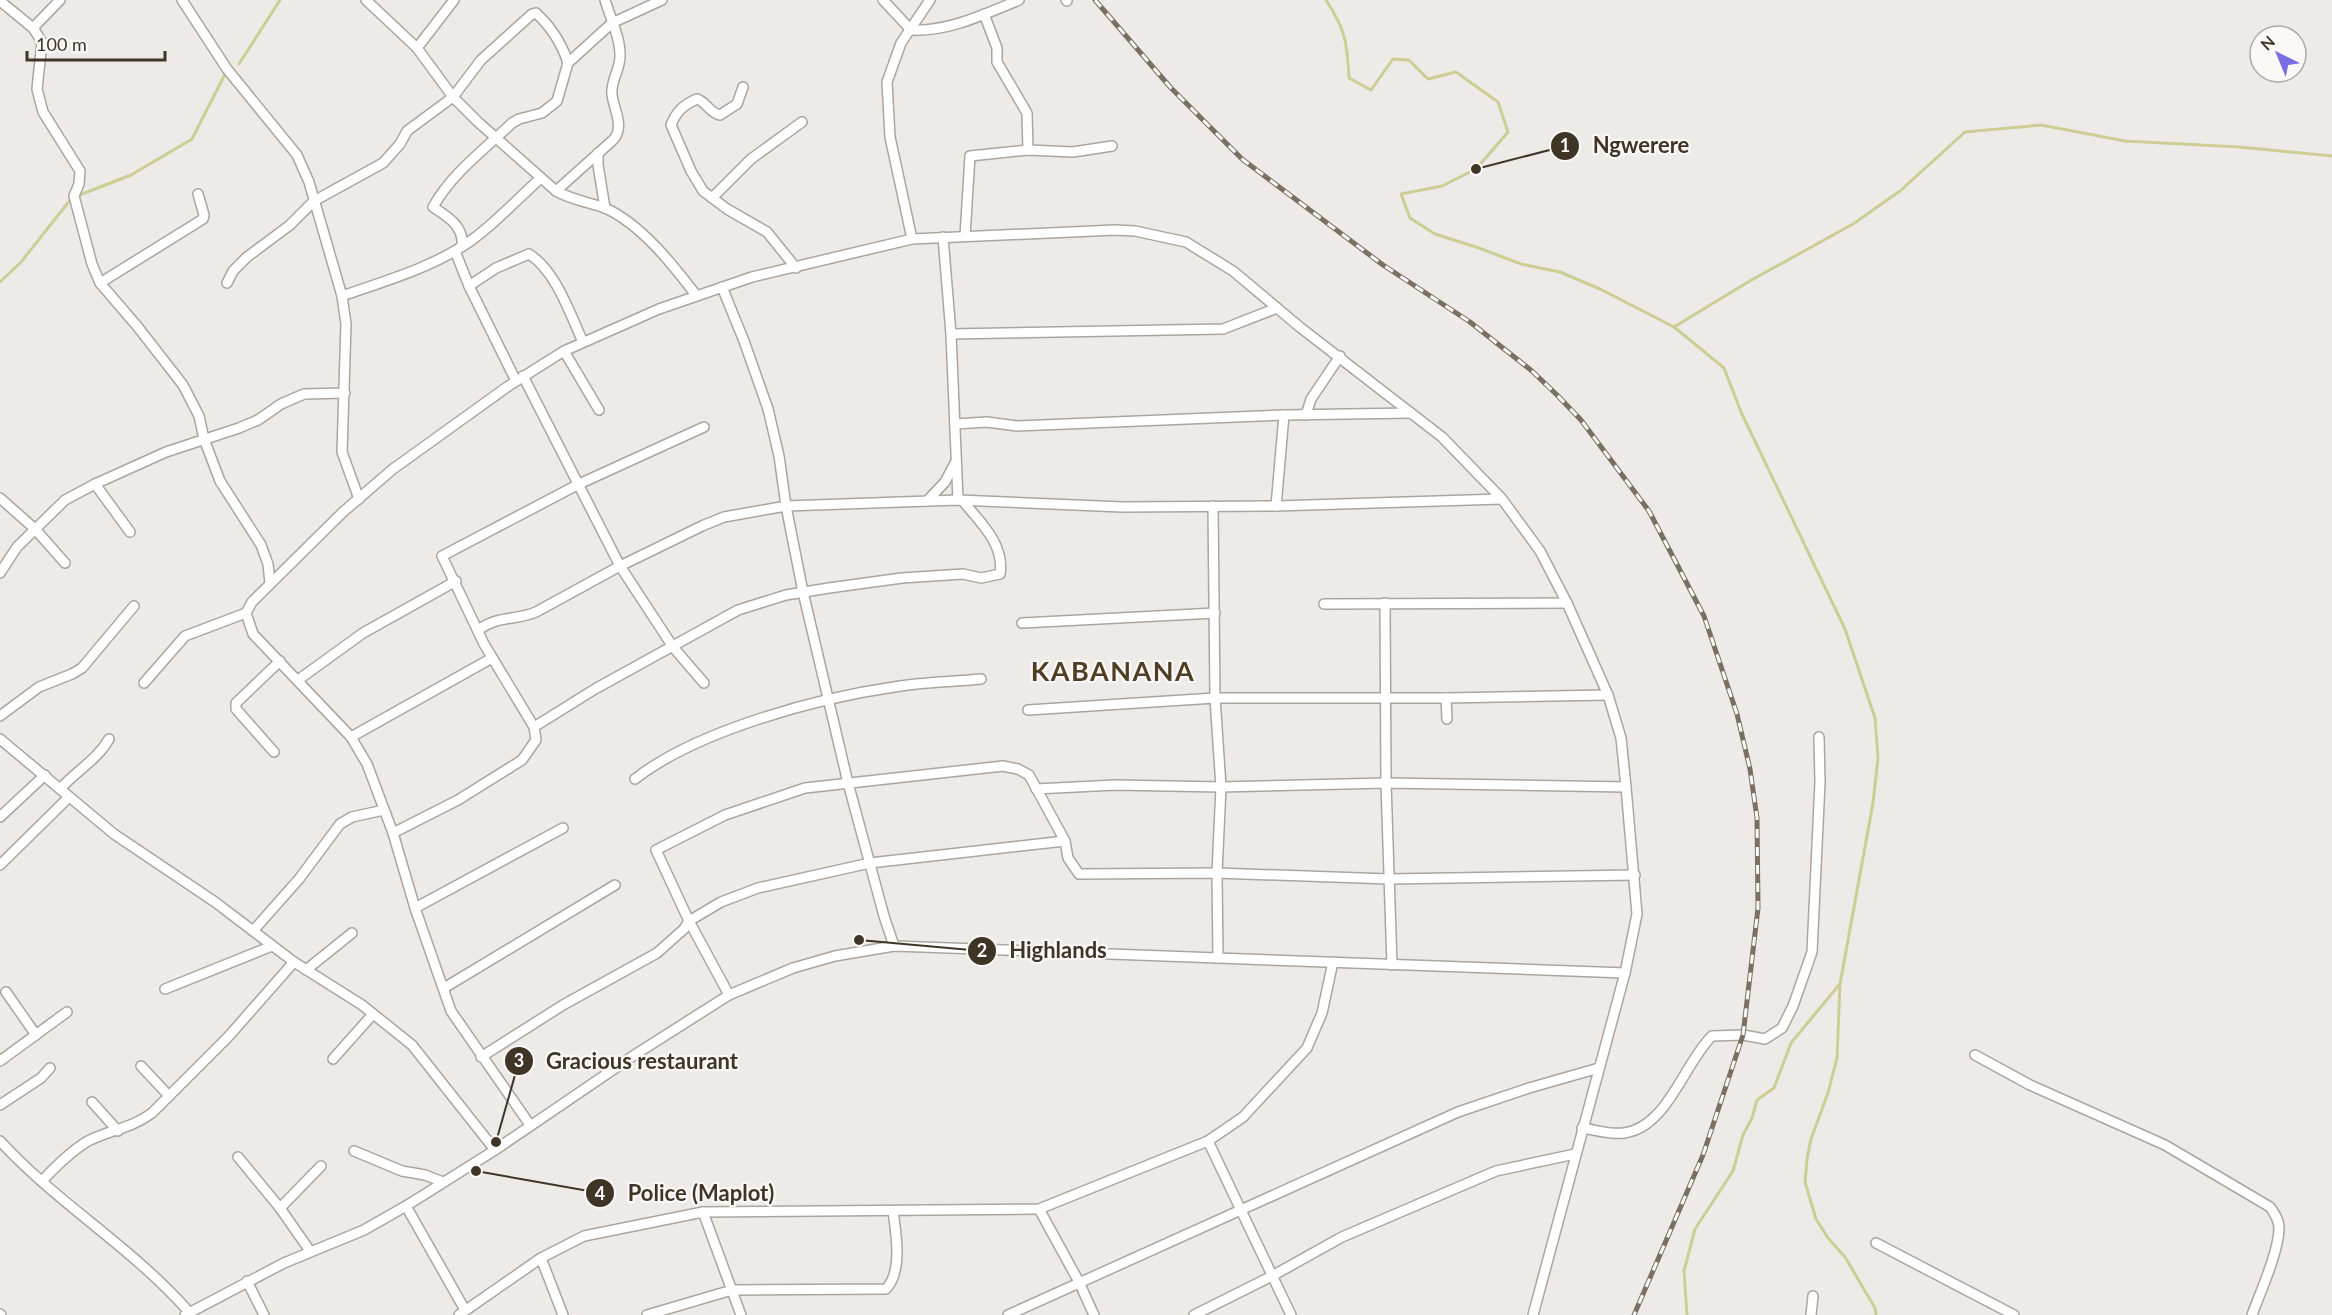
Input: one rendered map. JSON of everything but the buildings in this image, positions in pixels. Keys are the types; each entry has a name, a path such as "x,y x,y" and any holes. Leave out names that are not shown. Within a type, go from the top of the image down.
{"street":[{"path":"33,28 60,0"},
{"path":"182,0 227,69 297,155 309,182 342,296 346,324 342,452 359,499"},
{"path":"366,0 417,48 453,97 497,139 556,191 567,198 605,208 645,236 671,263 696,295"},
{"path":"417,48 454,0"},
{"path":"556,191 617,136 617,111 612,95 619,68 620,52 605,0"},
{"path":"662,0 612,23 568,63 557,101 542,113 512,123 455,178 432,207 458,227 462,234 459,249 469,286 579,484 621,566 673,647 704,683"},
{"path":"883,0 911,30 930,31 1019,0"},
{"path":"912,239 890,137 887,82 901,43 930,0"},
{"path":"0,1 33,28 42,42 38,89 40,102 43,112 80,171 79,184 74,196 92,264 100,283 183,385 199,416 204,439 220,481 261,545 268,564 270,583"},
{"path":"227,283 247,257 290,225 314,201 383,163 399,144 406,131 453,97 481,60 532,14 536,13 544,20 559,43 568,63"},
{"path":"984,14 997,48 997,62 1027,113 1028,150"},
{"path":"743,87 736,104 720,115 697,99 682,107 675,115 671,125 697,183 727,209 767,232 796,268"},
{"path":"712,198 751,159 802,123"},
{"path":"966,236 970,156 1028,150 1073,152 1112,146"},
{"path":"598,153 605,208"},
{"path":"342,296 419,268 459,249 501,216 541,178"},
{"path":"100,283 203,219 198,194"},
{"path":"144,683 185,636 246,614 252,602 270,583 343,512 426,444 564,351 612,328 696,295 752,277 912,239 1115,230 1165,237 1186,243 1233,272 1276,309 1340,356 1442,437 1502,499 1540,551 1567,603 1608,695 1621,738 1637,914 1625,973 1533,1315"},
{"path":"534,727 595,689 738,610 786,595 902,578 963,574 981,578 1000,574 1002,562 999,548 960,500 955,463 956,424 943,237"},
{"path":"469,286 496,268 529,254 540,261 549,272 584,342"},
{"path":"722,287 768,409 779,456 803,592 828,700 848,783 894,946"},
{"path":"951,334 1223,329 1276,309"},
{"path":"564,351 599,410"},
{"path":"1306,415 1311,399 1340,356"},
{"path":"0,573 17,547 65,500 94,484 166,452 258,420 281,404 304,394 345,393"},
{"path":"956,424 987,422 1027,425 1284,415 1411,413"},
{"path":"1276,506 1284,415"},
{"path":"393,833 458,800 522,760 536,740 534,727 492,658 442,556 579,484 704,427"},
{"path":"927,501 945,482 955,463"},
{"path":"94,484 130,532"},
{"path":"0,498 65,563"},
{"path":"478,630 496,620 522,617 536,612 621,566 724,518 786,506 960,500 1122,507 1276,506 1502,499"},
{"path":"1213,506 1215,698 1221,787 1217,873 1218,958"},
{"path":"298,680 363,633 456,581"},
{"path":"1385,603 1386,783 1392,965"},
{"path":"1324,604 1567,603"},
{"path":"0,716 39,687 82,668 134,606"},
{"path":"1022,623 1215,613"},
{"path":"246,614 253,634 351,737 367,764 393,833 415,908 450,1011 530,1125"},
{"path":"351,737 492,658"},
{"path":"274,752 236,710 236,703 280,661"},
{"path":"635,779 646,770 728,730 828,700 894,687 981,679"},
{"path":"1028,710 1215,698 1608,695"},
{"path":"1446,698 1447,719"},
{"path":"1582,1128 1624,1133 1643,1126 1657,1116 1698,1050 1712,1036 1743,1035 1765,1039 1782,1028 1793,1006 1812,952 1820,782 1819,737"},
{"path":"0,739 114,834 215,902 294,962 373,1014 412,1045 495,1150"},
{"path":"60,789 76,772 103,750 109,739"},
{"path":"729,995 689,921 656,850 725,814 806,788 1003,766 1018,769 1029,775 1065,841 1068,858 1079,874 1217,873 1389,879 1635,875"},
{"path":"0,817 45,775"},
{"path":"1036,789 1115,785 1221,787 1386,783 1626,787"},
{"path":"0,865 69,797"},
{"path":"253,931 299,879 340,824 352,817 384,810"},
{"path":"415,908 563,828"},
{"path":"481,1057 563,1005 657,953 684,929 689,921 721,902 759,888 870,863 1065,841"},
{"path":"444,988 615,885"},
{"path":"306,970 352,933"},
{"path":"165,988 272,946"},
{"path":"0,1141 167,1287 187,1314 247,1281 310,1251 364,1230 406,1206 729,995 793,968 835,957 894,946 1625,973"},
{"path":"42,1180 87,1142 140,1122 228,1036 294,962"},
{"path":"406,1206 462,1313 541,1258 584,1236 703,1212 1039,1209 1208,1141 1243,1117 1307,1048 1322,1013 1333,962"},
{"path":"6,992 36,1035"},
{"path":"0,1060 67,1012"},
{"path":"333,1059 373,1014"},
{"path":"1975,1055 2030,1085 2165,1145 2270,1207 2277,1218 2279,1231 2252,1315"},
{"path":"141,1066 169,1096"},
{"path":"0,1105 41,1078 50,1068"},
{"path":"1008,1315 1458,1112 1599,1068"},
{"path":"92,1102 117,1131"},
{"path":"1208,1141 1291,1315"},
{"path":"354,1151 402,1171 425,1175 443,1182"},
{"path":"1194,1315 1272,1276 1342,1237 1496,1171 1575,1154"},
{"path":"238,1156 280,1208 310,1251"},
{"path":"280,1208 321,1166"},
{"path":"1039,1209 1079,1282 1094,1315"},
{"path":"647,1315 732,1290 886,1289 892,1283 895,1273 896,1232 893,1210"},
{"path":"703,1212 741,1315"},
{"path":"1876,1243 2014,1315"},
{"path":"541,1258 563,1315"},
{"path":"247,1281 264,1315"},
{"path":"1811,1315 1813,1296"}],"waterway":[{"path":"239,64 280,0"},
{"path":"1326,0 1342,29 1349,78 1371,90 1393,59 1409,60 1428,79 1456,72 1498,102 1508,132 1476,169 1442,186 1401,194 1410,218 1435,234 1521,264 1560,272 1600,289 1674,327 1724,368 1741,412 1845,629 1875,718 1878,758 1873,803 1840,984 1837,1058 1828,1093 1811,1139 1805,1182 1816,1219 1828,1238 1845,1257 1875,1308 1876,1315"},
{"path":"77,196 131,175 192,139 224,76"},
{"path":"1674,327 1748,282 1853,224 1900,191 1965,132 2041,125 2125,141 2239,147 2332,156"},
{"path":"0,282 21,262 71,199"},
{"path":"1687,1315 1684,1271 1695,1229 1733,1171 1743,1135 1752,1118 1757,1100 1774,1088 1791,1043 1839,985"}],"railway":[{"path":"1095,0 1171,88 1242,159 1383,265 1470,322 1532,371 1557,395 1581,420 1649,511 1704,616 1737,714 1750,769 1757,818 1758,908 1743,1035 1703,1155 1634,1315"}],"place":[{"name":"Ngwerere","path":"1476,169"},
{"name":"Highlands","path":"859,940"},
{"name":"Gracious restaurant","path":"496,1142"},
{"name":"Police (Maplot)","path":"476,1171"}],"district":[{"name":"KABANANA","path":"1113,672"}]}
